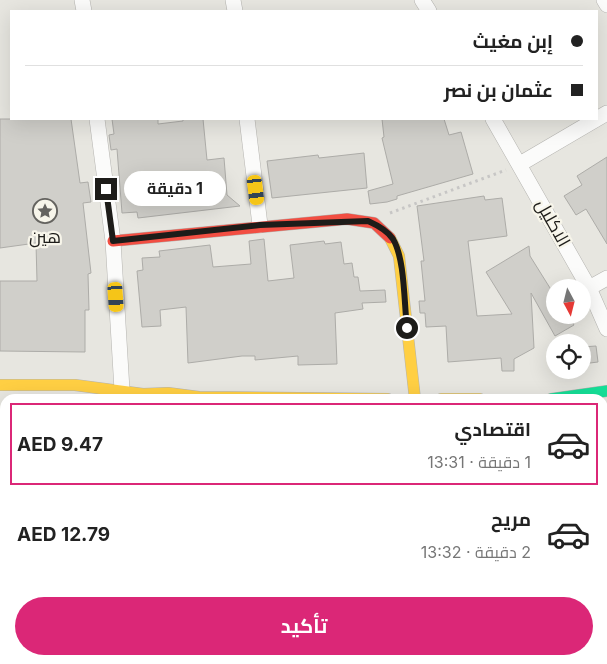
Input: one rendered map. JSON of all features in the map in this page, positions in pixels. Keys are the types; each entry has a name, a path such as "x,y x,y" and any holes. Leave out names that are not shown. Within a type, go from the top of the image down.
{"street":[{"path":"604,0 607,5"},
{"path":"97,120 113,241 122,390"},
{"path":"248,120 260,225"},
{"name":"الاكليل","path":"494,120 584,279"},
{"path":"520,164 595,120"},
{"path":"113,241 260,225 368,221 382,228 393,239 399,256 414,394"},
{"path":"591,287 607,278"},
{"name":"الاكليل","path":"591,293 607,329"},
{"path":"0,385 76,385 166,394"},
{"path":"586,394 607,391"}],"path":[{"path":"368,221 520,164"}],"building":[{"path":"0,119 71,120 80,183 88,182 91,202 83,203 91,273 88,274 89,310 85,310 85,352 0,351 0,281 37,281 36,243 0,248"},
{"path":"112,120 158,120 158,124 183,120 203,120 207,160 224,158 227,195 240,206 138,218 137,212 122,213 117,149 111,150 109,135 114,134"},
{"path":"382,120 444,120 449,135 461,132 473,174 397,196 397,199 387,202 370,204 368,191 393,184 382,138 384,137"},
{"path":"364,153 367,188 272,198 267,161 318,155 319,158"},
{"path":"607,157 607,244 586,209 576,215 564,196 582,185 577,176"},
{"path":"484,196 485,200 502,198 507,236 468,241 477,316 512,314 486,272 529,246 530,256 546,282 546,320 531,293 534,348 514,359 514,371 502,371 501,358 448,362 446,326 426,327 425,313 420,313 419,301 425,301 421,261 424,261 417,206"},
{"path":"264,239 268,281 294,278 290,245 324,241 325,244 341,242 344,264 352,263 354,277 358,277 360,291 385,290 386,302 362,303 363,309 335,313 337,364 298,365 298,356 255,360 255,356 242,356 188,363 186,307 160,310 161,326 142,327 137,271 143,270 142,258 160,257 159,251 210,245 213,267 251,264 249,241"},
{"path":"548,324 574,325 558,334 554,334"},
{"path":"591,346 596,346 598,362 591,363"}],"traffic: fast":[{"path":"586,394 607,391"}],"traffic: slow":[{"path":"390,238 399,256 414,394"},
{"path":"0,385 75,385 143,394"},
{"path":"143,394 176,394"}],"traffic: jam":[{"path":"113,241 347,219 374,223 390,238"}],"place":[{"name":"هين","path":"45,211"}],"route":[{"path":"106,189 113,241 260,225 352,220 368,221 382,228 393,239 399,256 407,328"}]}
